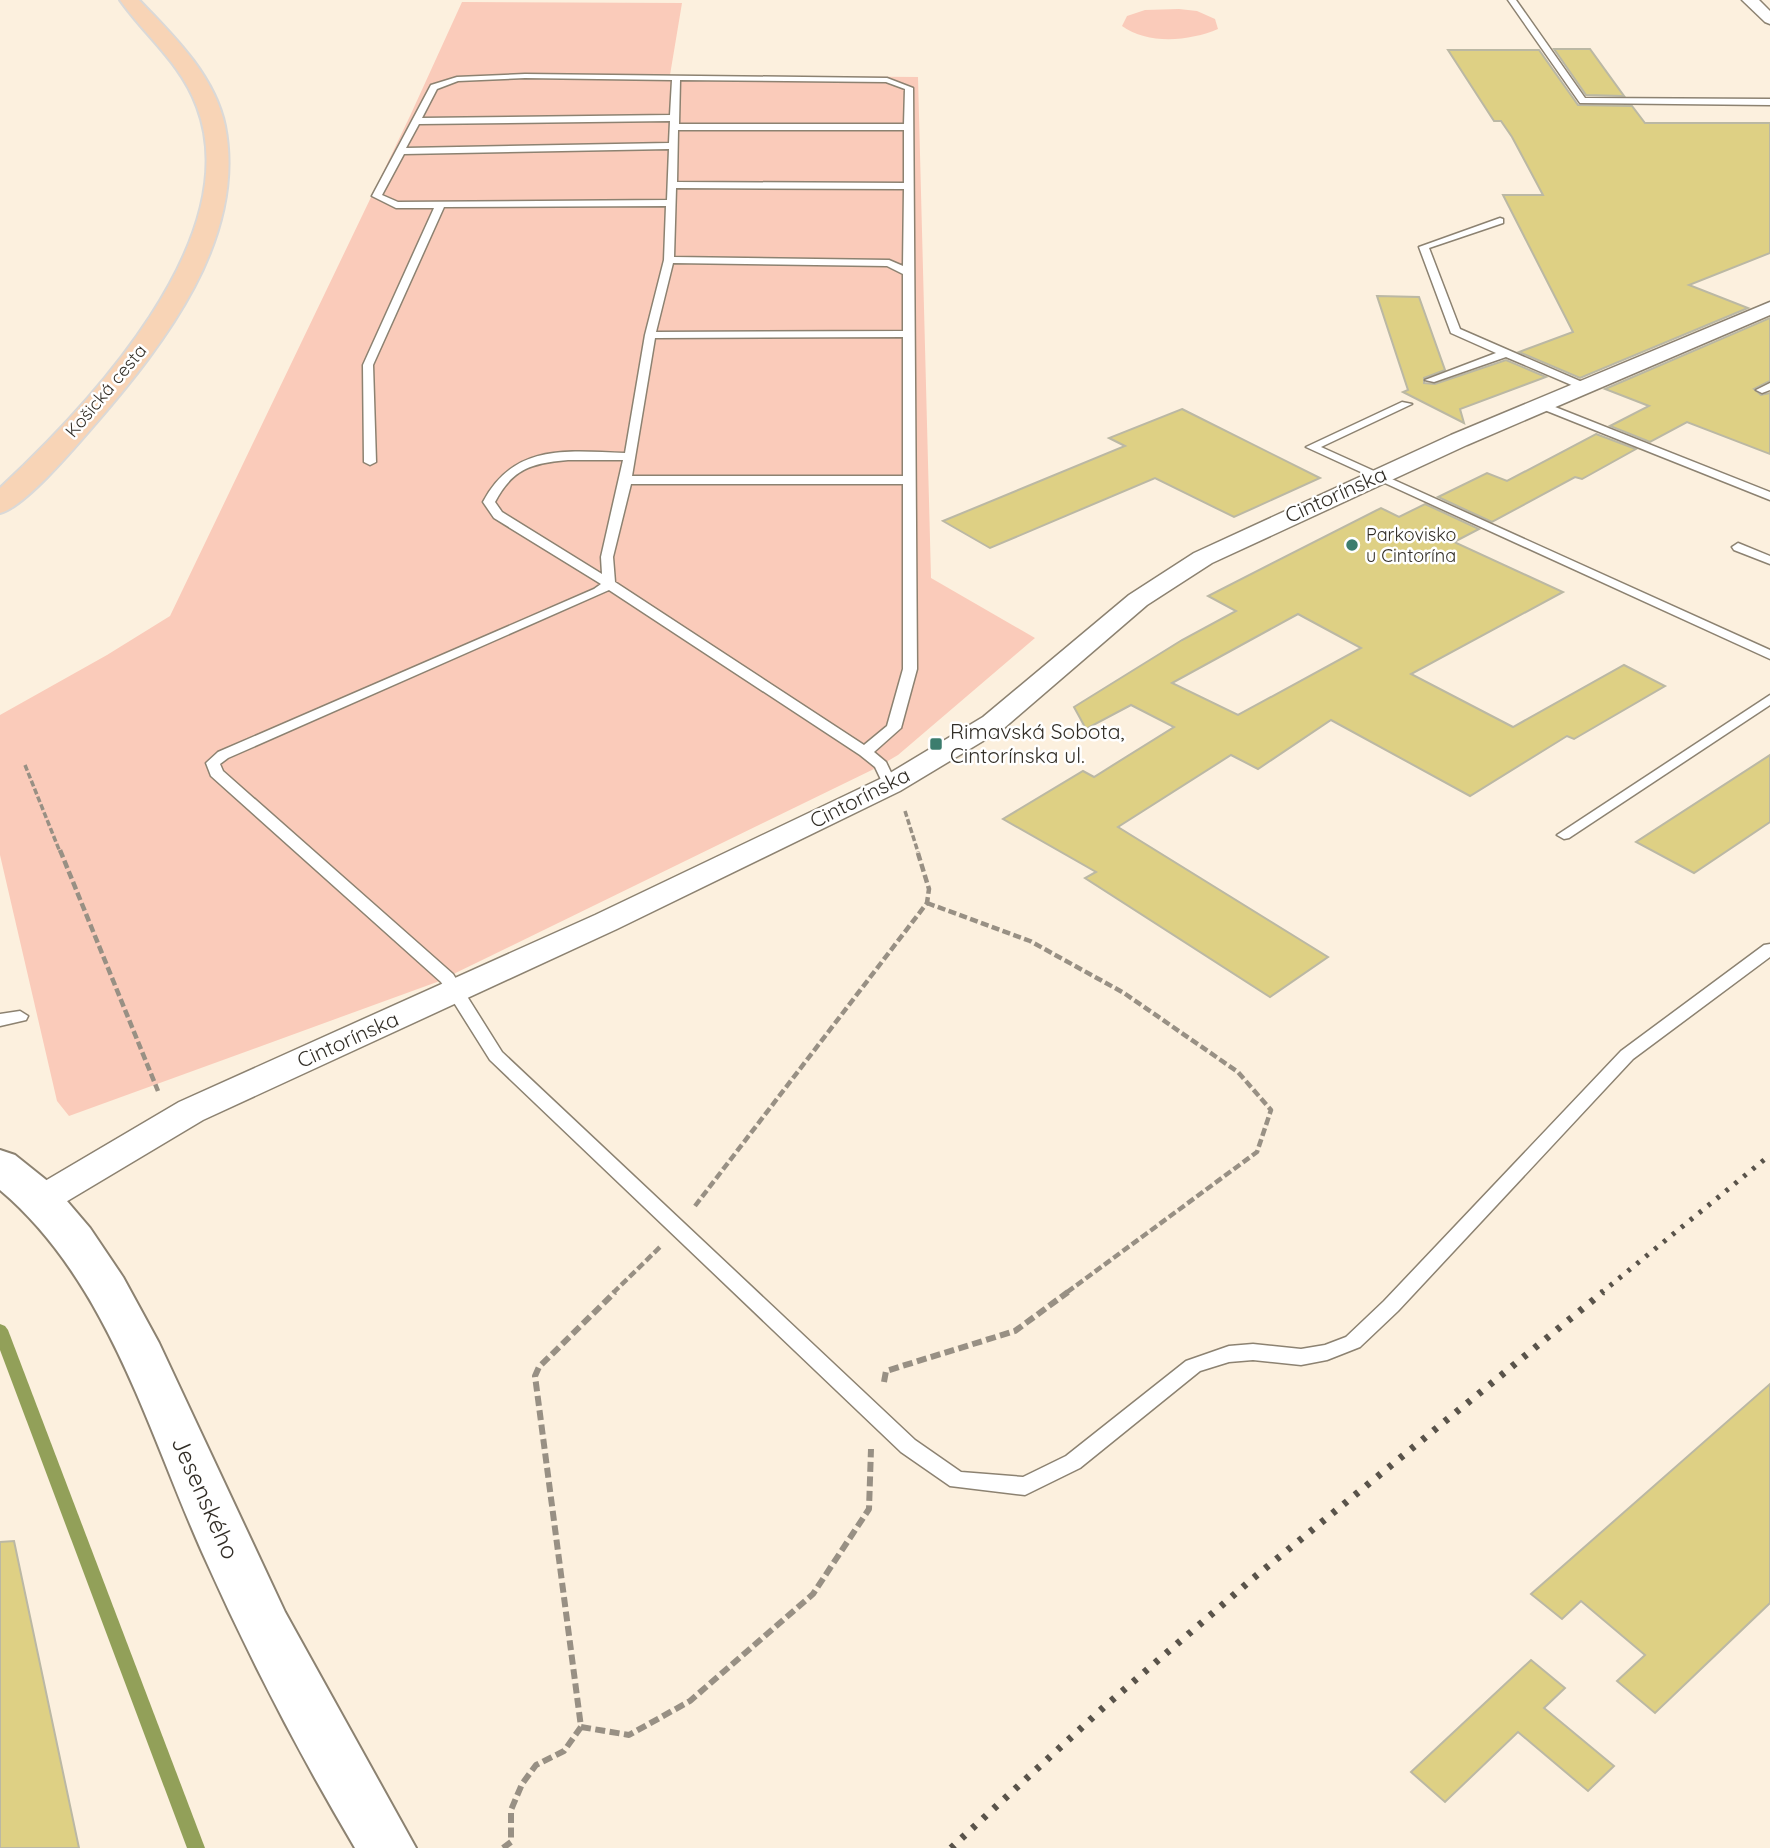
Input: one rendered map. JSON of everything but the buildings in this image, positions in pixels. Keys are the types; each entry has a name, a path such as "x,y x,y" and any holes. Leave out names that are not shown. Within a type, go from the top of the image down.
{"main road":[{"name":"Košická cesta","path":"0,504 66,439 128,368 161,319 191,263 212,206 217,152 214,126 192,74 171,43 130,0"}],"street":[{"path":"1750,0 1770,19"},
{"name":"Cintorínska","path":"41,1200 173,1122 895,791 993,723 1138,600 1203,558 1377,477 1770,308"},
{"name":"Jesenského","path":"0,1166 41,1200 80,1248 117,1309 229,1554 346,1782 387,1848"}],"lane":[{"path":"1512,0 1583,101 1770,102"},
{"path":"609,584 607,557 626,480 627,457 650,335 669,260 676,78"},
{"path":"672,203 396,205 377,196 434,87 457,79 887,80 909,88 910,669 894,728 865,752"},
{"path":"417,121 674,122 909,127"},
{"path":"401,151 673,146"},
{"path":"673,185 908,186"},
{"path":"370,463 368,365 440,205"},
{"path":"1500,221 1424,247 1455,331 1585,387"},
{"path":"669,260 890,263 908,273"},
{"path":"650,335 908,334"},
{"path":"1430,380 1506,353"},
{"path":"1406,404 1312,447 1770,655"},
{"path":"1541,405 1770,496"},
{"path":"627,457 554,458 521,463 494,487 489,502 498,515 609,584 865,752 881,765 895,791"},
{"path":"626,480 909,480"},
{"path":"1738,547 1770,560"},
{"path":"609,584 599,592 223,755 212,763 216,773 447,978 496,1056 908,1447 957,1480 1025,1486 1073,1462 1193,1366 1229,1354 1253,1352 1301,1357 1353,1342 1391,1306 1627,1055 1770,949"},
{"path":"1564,835 1770,699"},
{"path":"0,1020 20,1016"}],"path":[{"path":"24,765 173,1122"},
{"path":"503,1848 511,1842 512,1810 522,1784 536,1765 564,1751 581,1727 535,1376 539,1367 678,1228 927,903 929,889 895,791"},
{"path":"581,1727 629,1735 690,1701 813,1594 869,1509 869,1459 886,1371 1015,1331 1257,1152 1271,1110 1238,1072 1124,993 1030,941 927,903"}],"shaded area":[{"path":"462,2 682,3 670,75 918,77 931,578 1035,638 898,755 876,768 437,982 69,1116 57,1101 0,855 0,715 170,616"},
{"path":"1145,10 1197,11 1215,19 1218,29 1195,36 1169,39 1144,36 1122,26 1127,16"}],"waterway":[{"path":"0,1330 196,1848"}],"railway":[{"path":"1601,1293 1770,1155"},
{"path":"951,1848 1104,1707 1251,1580 1603,1292"}],"place":[{"name":"Parkovisko u Cintorína","path":"1352,545"},
{"name":"Rimavská Sobota, Cintorínska ul.","path":"936,744"}]}
